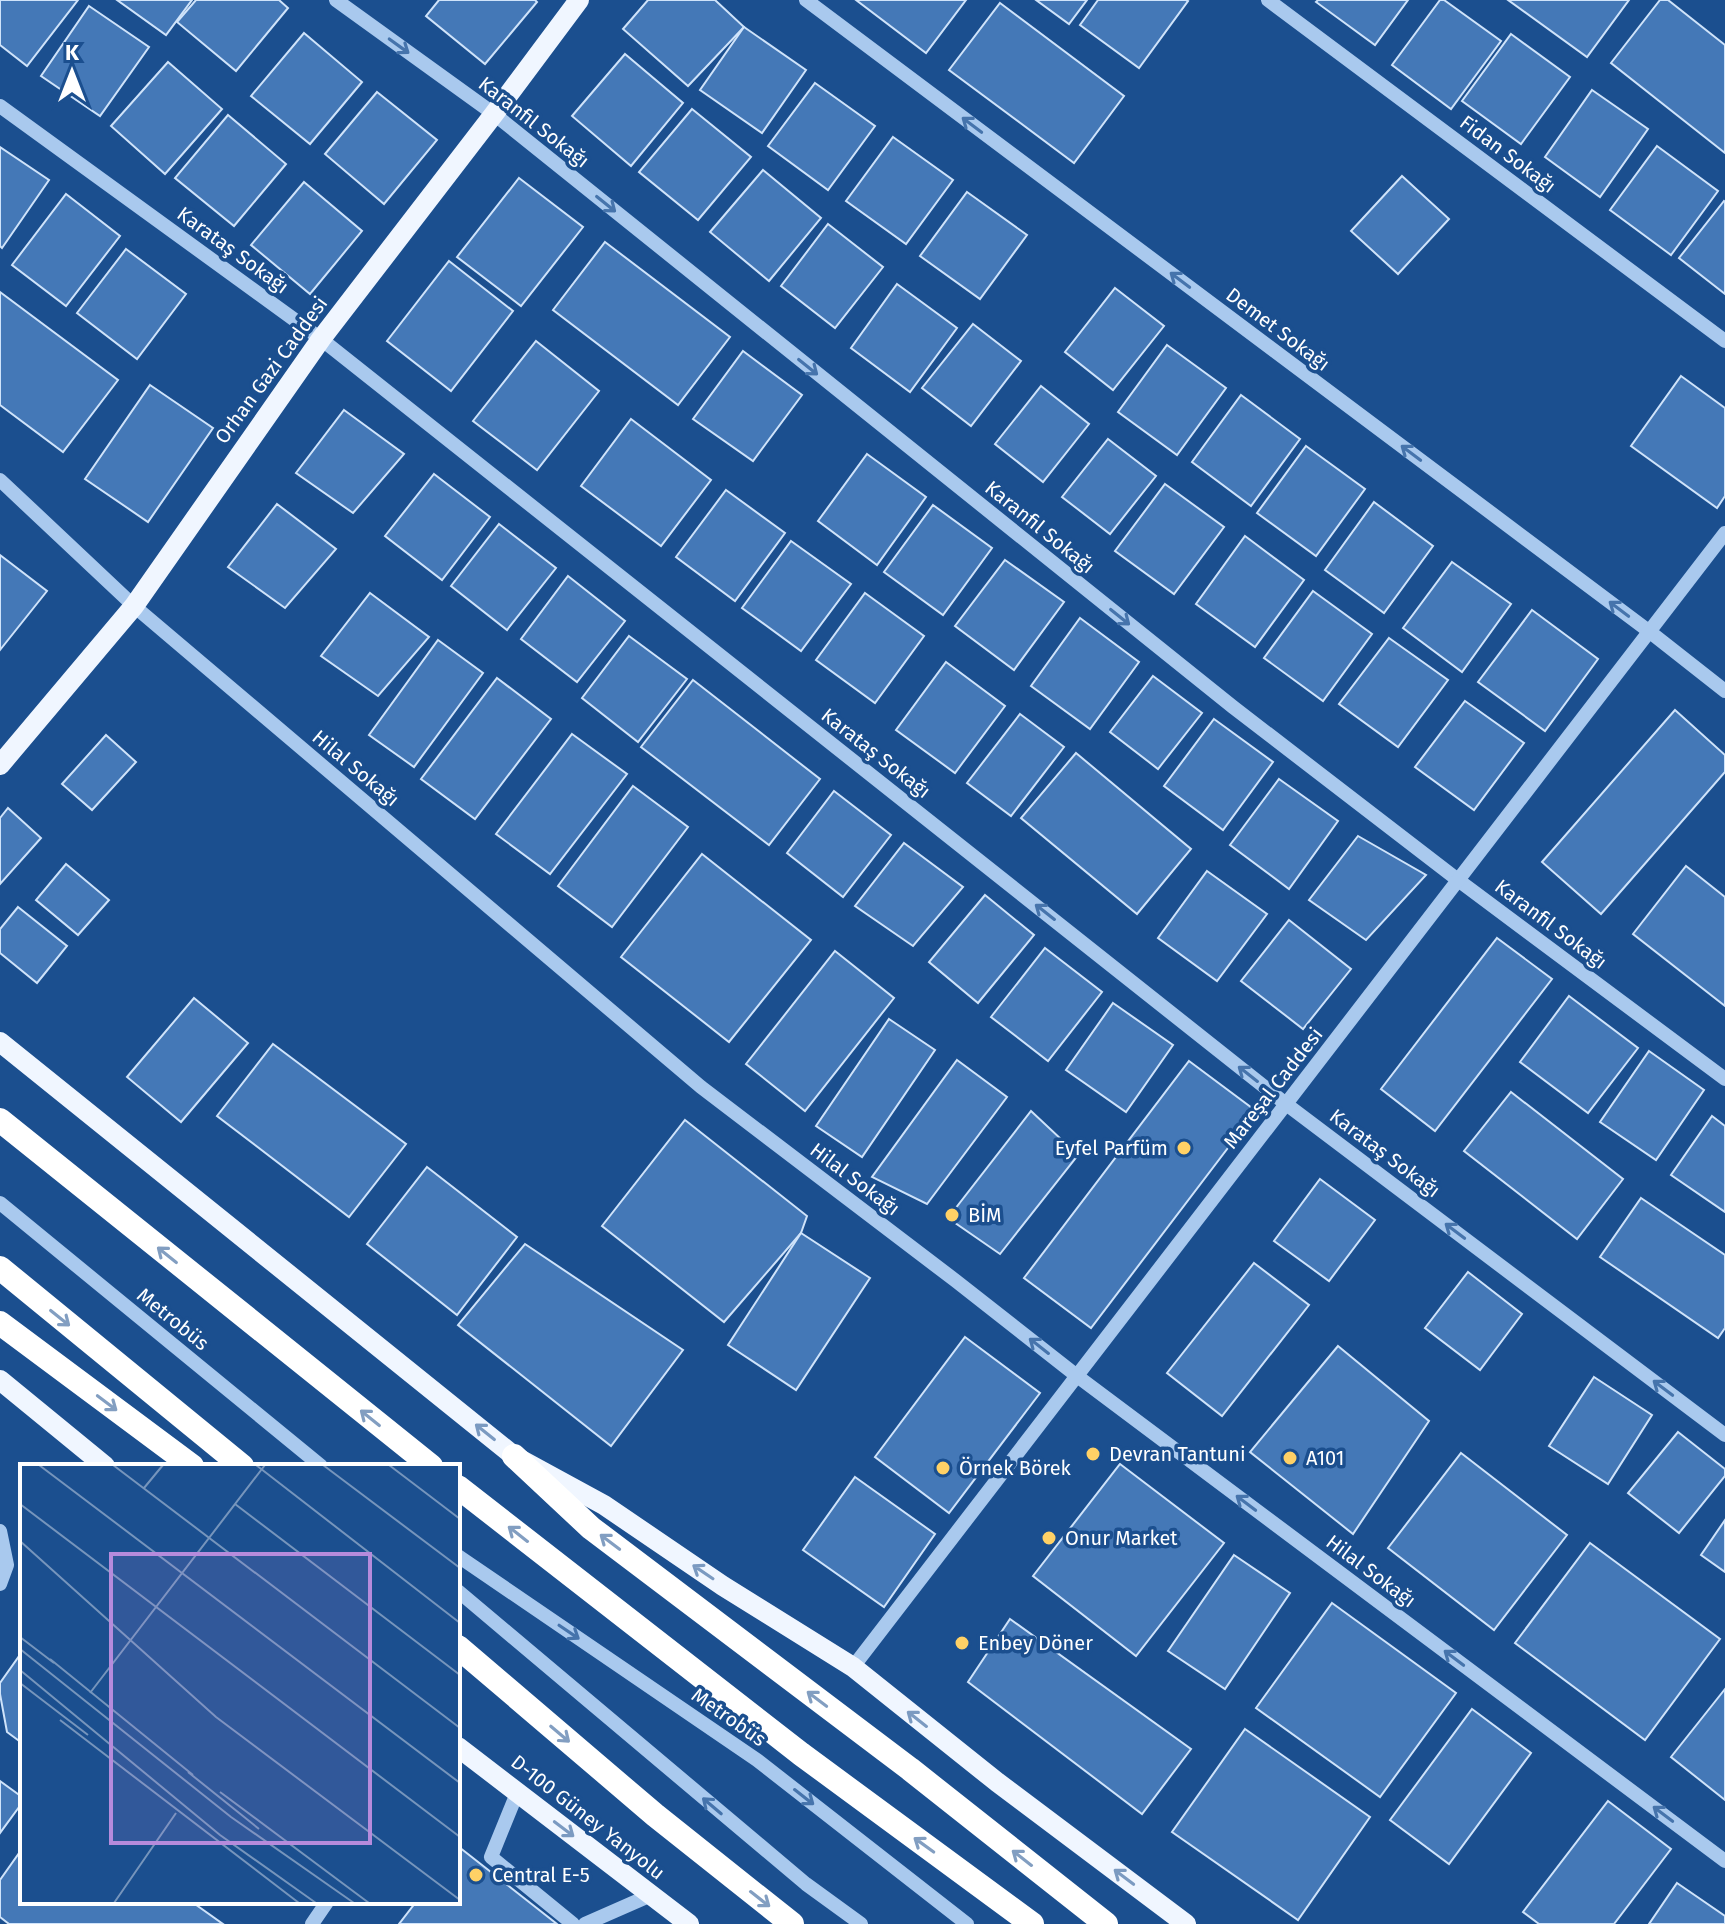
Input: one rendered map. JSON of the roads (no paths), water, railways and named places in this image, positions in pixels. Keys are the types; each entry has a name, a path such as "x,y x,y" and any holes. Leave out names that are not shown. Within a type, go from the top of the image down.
{"highway":[{"path":"0,1120 429,1464"},
{"path":"0,1268 240,1464"},
{"path":"0,1323 189,1464"},
{"path":"514,1456 591,1528 910,1769 1106,1924"},
{"path":"460,1489 801,1754 1032,1924"},
{"path":"460,1649 655,1815 792,1924"}],"main road":[{"name":"Orhan Gazi Caddesi","path":"0,765 134,606 321,339 579,0"},
{"path":"0,1042 514,1456 604,1505 723,1586 853,1667 997,1782 1186,1924"},
{"path":"0,1380 103,1464"},
{"name":"D-100 Güney Yanyolu","path":"460,1749 689,1924"}],"street":[{"name":"Karanfil Sokağı","path":"336,0 494,114 1220,697 1725,1079"},
{"name":"Demet Sokağı","path":"806,0 1725,691"},
{"name":"Fidan Sokağı","path":"1268,0 1725,341"},
{"name":"Karataş Sokağı","path":"0,106 321,339 1286,1104 1725,1435"},
{"name":"Hilal Sokağı","path":"0,480 134,606 701,1087 1077,1376 1725,1861"},
{"name":"Mareşal Caddesi","path":"853,1667 1725,533"},
{"name":"Metrobüs","path":"0,1203 319,1464"},
{"path":"0,1531 3,1563 0,1584"},
{"name":"Metrobüs","path":"460,1557 757,1760 967,1924"},
{"path":"460,1593 806,1884 861,1924"},
{"path":"517,1793 491,1857 573,1924"},
{"path":"585,1924 651,1895"},
{"path":"312,1924 326,1904"}],"place":[{"name":"Eyfel Parfüm","path":"1184,1148"},
{"name":"BİM","path":"952,1215"},
{"name":"Devran Tantuni","path":"1093,1454"},
{"name":"A101","path":"1290,1458"},
{"name":"Örnek Börek","path":"943,1468"},
{"name":"Onur Market","path":"1049,1538"},
{"name":"Enbey Döner","path":"962,1643"},
{"name":"Central E-5","path":"476,1875"}]}
